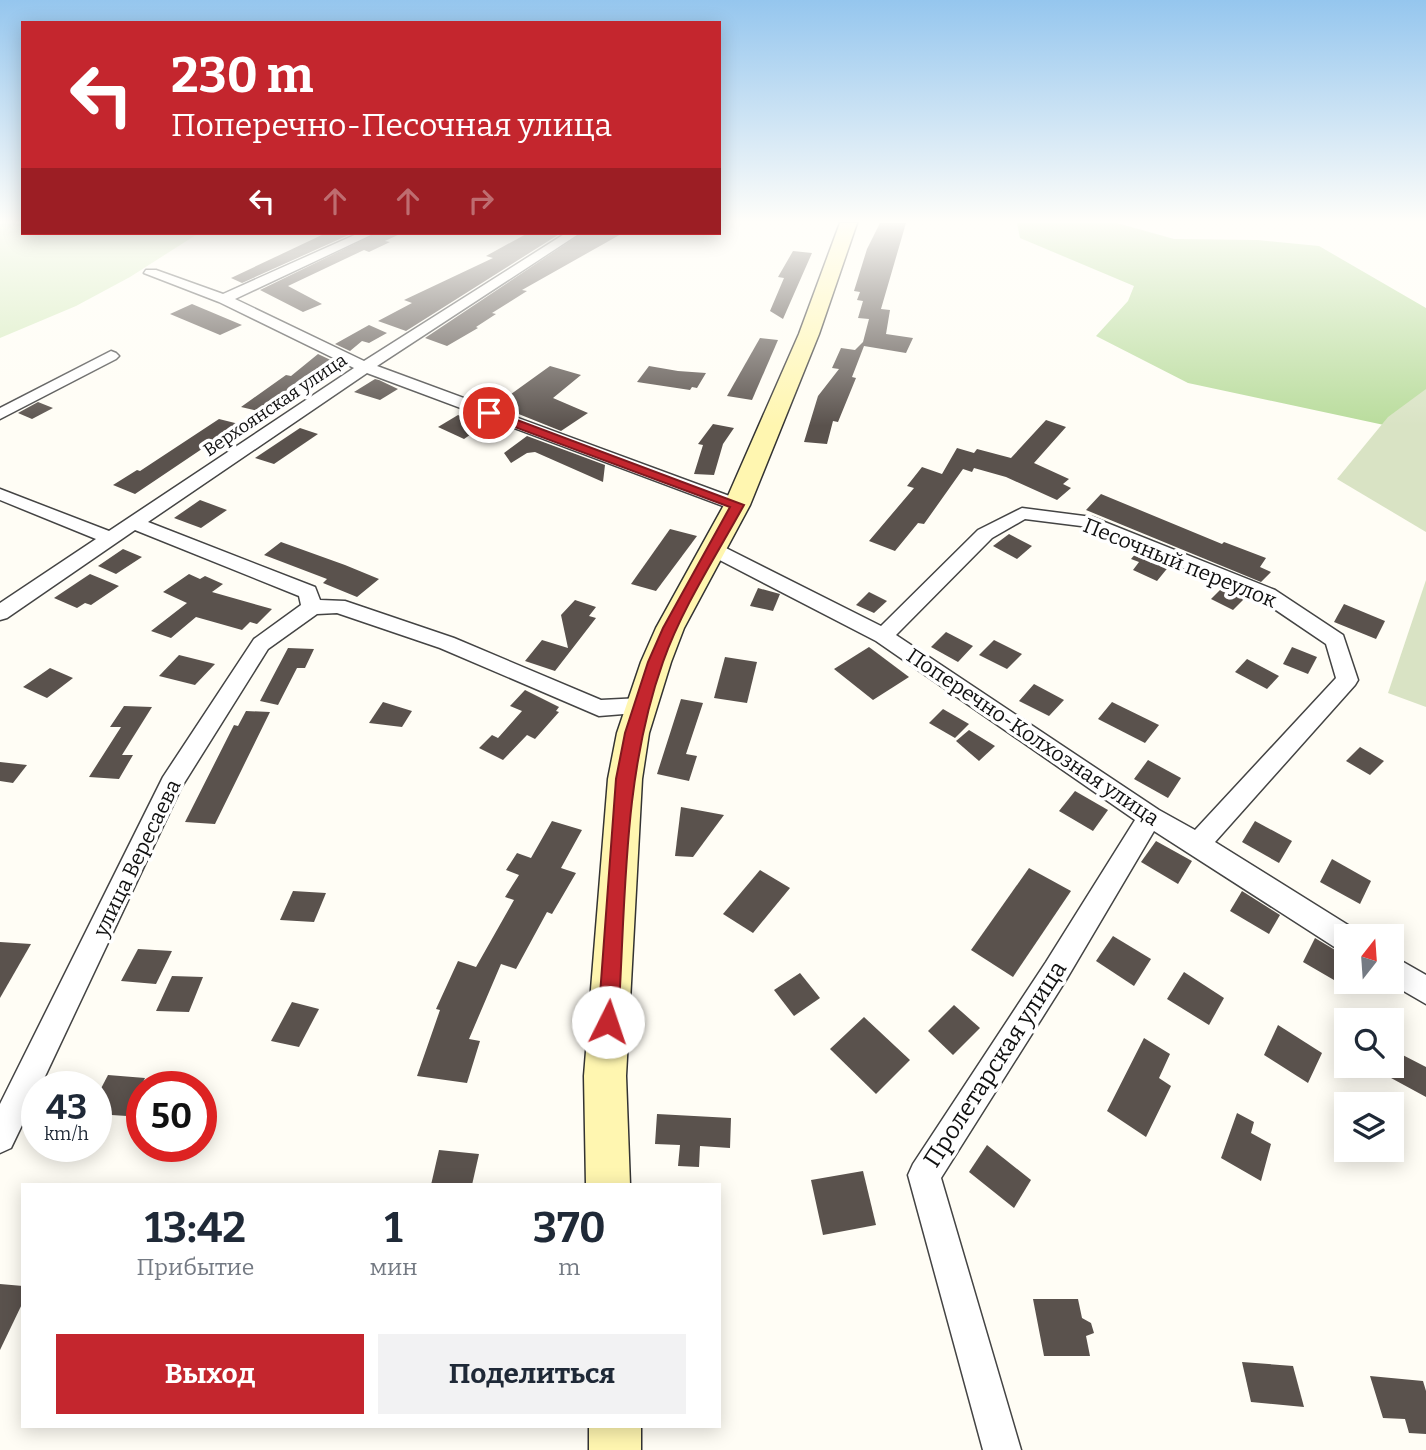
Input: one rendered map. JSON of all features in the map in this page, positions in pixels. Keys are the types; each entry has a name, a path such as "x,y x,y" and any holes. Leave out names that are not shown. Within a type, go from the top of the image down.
{"main road":[{"path":"608,1183 605,1076 625,779 640,706 670,628 737,505 809,334 823,291"},
{"path":"615,1428 615,1450"}],"street":[{"path":"201,291 224,299 365,367 737,505"},
{"path":"224,299 242,291"},
{"name":"Верхоянская улица","path":"0,613 365,367 484,291"},
{"path":"0,414 111,356"},
{"path":"0,494 110,538"},
{"name":"Песочный переулок","path":"883,636 985,534 1022,513 1085,521 1268,595 1314,625 1336,640 1347,680 1198,844"},
{"path":"133,523 308,592 312,607 338,606 447,643 598,708 640,706"},
{"name":"Поперечно-Колхозная улица","path":"713,549 883,636 1150,817 1198,844 1334,931"},
{"name":"улица Вересаева","path":"0,1138 171,785 261,644 312,607"},
{"name":"Пролетарская улица","path":"1002,1450 924,1175 1056,971 1150,817"},
{"path":"1404,977 1426,991"}],"green space":[{"path":"0,291 105,291 76,306 0,338"},
{"path":"1132,291 1396,291 1426,308 1426,434 1188,383 1096,336 1128,301"},
{"path":"1426,389 1426,532 1337,479 1388,417"},
{"path":"1426,580 1426,707 1388,693"}],"building":[{"path":"261,291 297,291 322,304 303,312"},
{"path":"424,291 470,291 406,331 378,321 412,303 404,300"},
{"path":"496,291 527,291 492,313 496,314 476,327 478,328 447,346 425,338"},
{"path":"779,291 795,291 783,319 770,311"},
{"path":"854,291 886,291 881,309 890,310 886,334 913,338 906,353 864,346 852,377 856,378 838,422 833,421 827,444 804,442 818,396 839,369 832,368 841,348 855,350 863,342 869,319 858,318 863,301 857,300 860,292"},
{"path":"192,304 242,325 220,335 170,314"},
{"path":"369,325 387,333 369,343 362,341 350,351 335,344"},
{"path":"760,338 778,340 752,400 727,396"},
{"path":"318,354 337,363 262,412 241,407 286,375 291,376"},
{"path":"550,366 581,375 553,398 588,413 561,431 496,405"},
{"path":"649,366 706,373 697,388 692,387 690,390 637,382"},
{"path":"375,379 398,389 380,400 354,392"},
{"path":"38,402 53,408 32,419 18,413"},
{"path":"458,415 483,426 464,439 438,427"},
{"path":"219,419 239,424 135,494 113,485 137,470 140,471"},
{"path":"1046,420 1066,427 1034,463 1069,479 1063,484 1071,488 1057,500 1006,477 974,468 972,472 963,469 924,524 918,523 895,551 869,541 914,488 907,486 922,467 942,474 957,448 974,453 977,449 1011,458"},
{"path":"713,424 734,428 723,444 714,475 694,474 703,445 698,444"},
{"path":"300,428 318,434 274,464 255,458"},
{"path":"527,436 605,465 603,482 535,452 527,453 511,463 504,453"},
{"path":"1101,494 1222,544 1224,542 1266,558 1260,567 1271,572 1261,582 1086,510"},
{"path":"200,500 227,510 201,528 174,518"},
{"path":"670,529 697,536 656,591 631,584"},
{"path":"1009,534 1032,546 1017,559 993,546"},
{"path":"281,542 379,579 357,597 323,583 327,579 264,555"},
{"path":"123,549 142,557 116,574 98,566"},
{"path":"1137,552 1170,565 1157,581 1133,570 1139,562 1131,559"},
{"path":"90,574 119,586 91,605 85,603 77,608 54,598"},
{"path":"189,574 200,579 205,576 223,584 212,592 272,609 257,624 250,622 242,630 196,617 171,638 151,631 187,603 163,592"},
{"path":"1223,587 1246,597 1233,610 1211,599"},
{"path":"758,588 780,594 773,611 750,606"},
{"path":"869,592 887,601 874,613 856,605"},
{"path":"575,600 596,607 589,616 596,618 555,671 525,661 542,640 568,648 561,615"},
{"path":"1344,604 1385,621 1376,639 1334,622"},
{"path":"946,632 973,646 958,662 931,647"},
{"path":"994,640 1022,654 1007,669 979,655"},
{"path":"869,647 909,677 873,700 834,669"},
{"path":"1292,647 1317,657 1308,674 1283,664"},
{"path":"288,648 314,649 305,668 297,668 278,705 260,701"},
{"path":"179,655 215,664 195,685 159,676"},
{"path":"725,657 757,662 747,703 714,698"},
{"path":"1247,659 1279,676 1267,689 1235,672"},
{"path":"50,668 73,678 47,698 23,687"},
{"path":"1034,684 1064,700 1049,716 1019,701"},
{"path":"525,690 559,707 556,711 559,712 535,739 527,735 503,760 479,748 492,735 498,738 522,711 510,706"},
{"path":"681,699 703,703 686,754 697,756 689,781 657,774"},
{"path":"383,702 412,711 402,727 369,723"},
{"path":"1112,702 1159,725 1145,743 1098,719"},
{"path":"124,706 152,707 122,755 133,755 119,779 89,777 121,727 110,727"},
{"path":"943,709 969,724 955,738 929,723"},
{"path":"246,711 270,712 215,824 185,822 234,725 238,726"},
{"path":"969,730 995,746 979,761 956,741"},
{"path":"1360,747 1384,761 1370,775 1346,761"},
{"path":"1148,760 1181,778 1168,798 1134,779"},
{"path":"0,762 27,765 13,783 0,781"},
{"path":"1075,791 1108,810 1093,831 1059,811"},
{"path":"681,807 724,815 693,857 675,856"},
{"path":"552,821 582,830 561,868 576,873 552,914 547,912 516,969 501,964 469,1039 480,1041 467,1083 417,1076 440,1010 436,1009 458,961 476,967 514,900 505,897 519,875 506,870 517,853 531,858"},
{"path":"1255,821 1292,841 1279,863 1242,842"},
{"path":"1156,841 1192,861 1178,884 1141,862"},
{"path":"1332,859 1371,881 1360,904 1320,882"},
{"path":"1029,868 1071,891 1013,977 971,950"},
{"path":"760,870 790,888 753,933 723,914"},
{"path":"293,891 326,893 314,922 280,920"},
{"path":"1242,891 1280,915 1269,934 1230,911"},
{"path":"1113,936 1151,959 1134,986 1096,961"},
{"path":"1315,938 1334,949 1334,980 1303,962"},
{"path":"0,942 31,944 0,998"},
{"path":"138,949 172,951 156,984 121,981"},
{"path":"1184,972 1224,998 1209,1025 1167,999"},
{"path":"800,973 820,998 794,1016 774,990"},
{"path":"172,976 203,977 189,1012 156,1011"},
{"path":"292,1002 319,1009 299,1047 271,1041"},
{"path":"954,1005 980,1028 953,1055 928,1031"},
{"path":"864,1017 910,1060 876,1094 830,1049"},
{"path":"1278,1025 1322,1053 1308,1083 1264,1055"},
{"path":"1144,1038 1170,1054 1159,1078 1171,1086 1146,1137 1107,1111"},
{"path":"1404,1056 1426,1067 1426,1097 1391,1078 1404,1078"},
{"path":"112,1075 126,1076 126,1116 112,1115"},
{"path":"1237,1113 1254,1122 1251,1133 1271,1144 1261,1181 1221,1158"},
{"path":"657,1114 731,1118 730,1148 700,1146 699,1167 678,1166 680,1145 655,1144"},
{"path":"987,1145 1031,1180 1014,1208 969,1172"},
{"path":"439,1150 479,1154 472,1183 431,1183"},
{"path":"863,1171 876,1225 823,1235 811,1180"},
{"path":"0,1284 21,1286 21,1306 0,1350"},
{"path":"1033,1299 1078,1299 1082,1318 1091,1323 1094,1333 1086,1336 1090,1356 1044,1356"},
{"path":"1242,1362 1293,1366 1304,1407 1251,1402"},
{"path":"1370,1376 1423,1381 1426,1391 1426,1434 1409,1433 1405,1419 1383,1418"}],"route":[{"path":"489,413 737,505 670,628 640,706 633,733 625,779 608,1022"}]}
